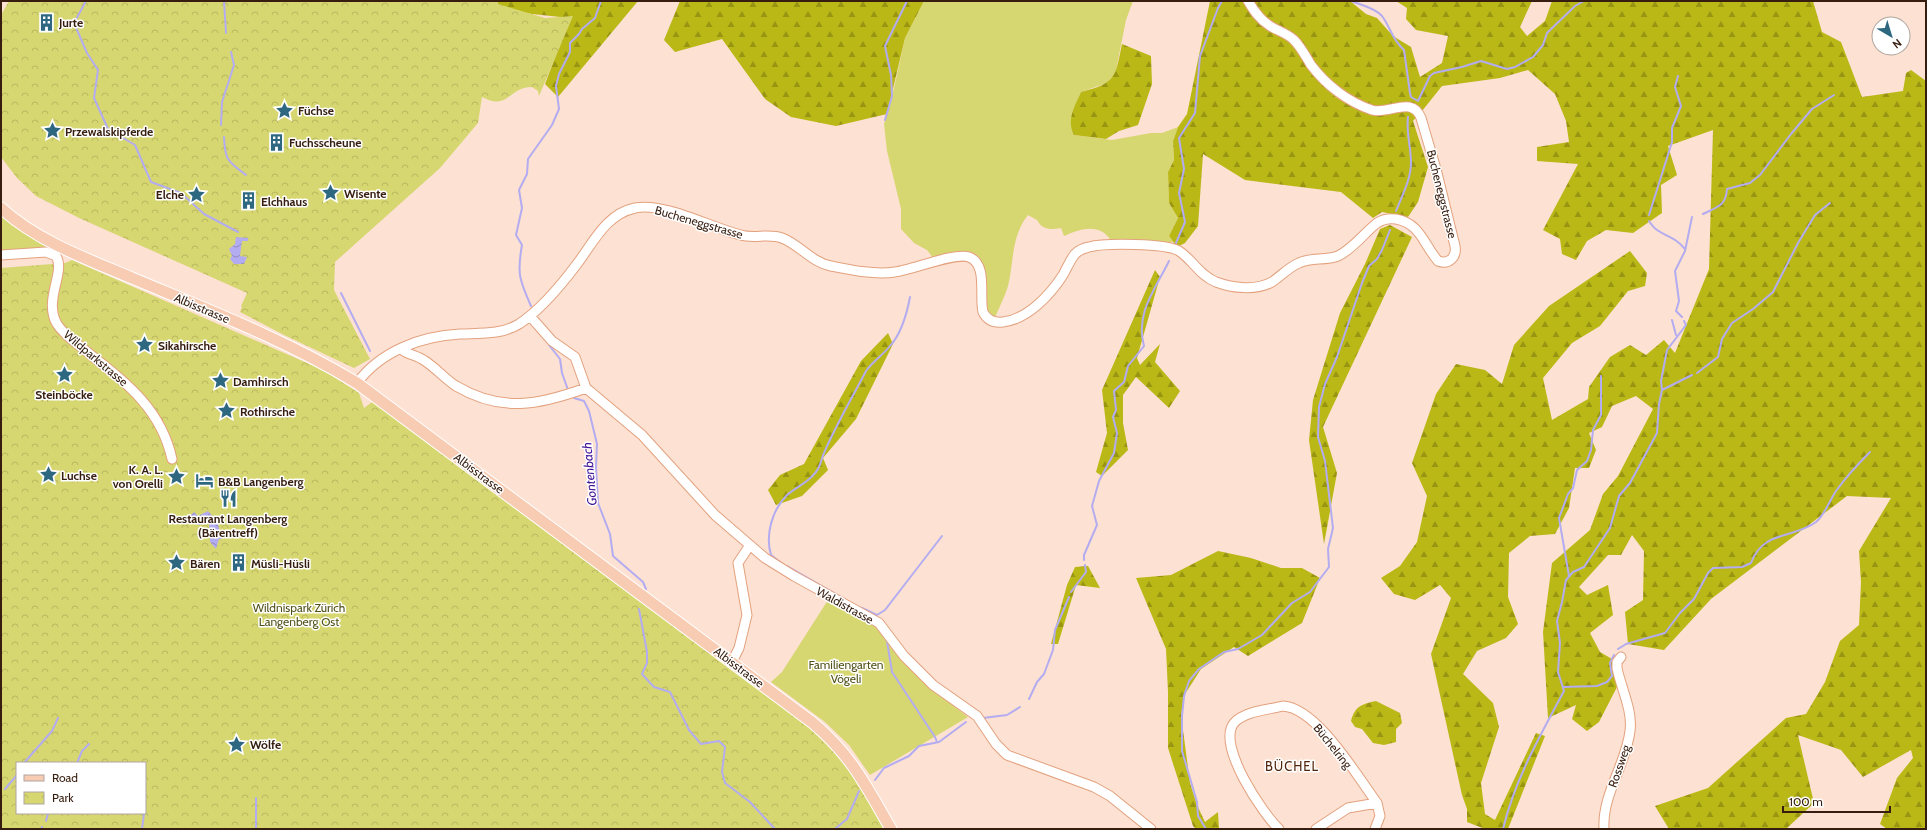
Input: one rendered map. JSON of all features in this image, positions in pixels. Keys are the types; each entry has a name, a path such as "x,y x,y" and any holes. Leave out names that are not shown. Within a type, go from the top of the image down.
{"main road":[{"name":"Albisstrasse","path":"1,208 25,226 60,245 241,324 321,362 357,383 792,706 831,738 855,766 891,829"}],"street":[{"name":"Bucheneggstrasse","path":"357,383 375,363 401,349 423,340 448,335 500,332 518,325 530,316 570,273 606,225 623,212 640,207 666,210 744,236 773,236 782,238 815,261 833,267 891,273 958,256 970,257 980,268 983,312 990,320 997,323 1018,317 1036,305 1057,283 1075,255 1084,248 1093,246 1148,245 1168,247 1180,252 1198,271 1211,280 1231,286 1259,287 1271,282 1292,266 1303,261 1332,258 1340,254 1377,223 1384,220 1393,219 1405,222 1417,230 1438,261 1443,263 1451,260 1455,253 1455,246 1436,169 1418,111 1412,107 1406,106 1385,111 1375,110 1362,106 1344,95 1332,87 1316,71 1293,38 1263,21 1248,1"},
{"name":"Wildparkstrasse","path":"1,255 46,252 56,256 59,265 52,305 58,324 68,336 123,381 149,408 165,434 172,459"},
{"path":"401,349 406,353 424,360 456,386 477,395 500,402 534,404 586,388 575,357 552,341 530,316"},
{"name":"Waldistrasse","path":"586,388 642,434 704,505 766,558 794,576 879,623 904,656 933,685 977,716 996,744 1007,755 1094,787 1115,800 1151,829"},
{"path":"732,662 740,648 746,615 738,563 750,545"},
{"name":"Rossweg","path":"1604,829 1606,801 1626,755 1631,731 1631,718 1617,668 1617,662 1621,657"},
{"name":"Büchelring","path":"1279,829 1256,799 1238,767 1232,750 1230,735 1231,727 1237,720 1248,714 1282,706 1300,711 1316,724 1326,735 1377,803"},
{"path":"1316,829 1348,808 1357,805 1377,803 1380,810 1380,816 1375,829"}],"green space":[{"path":"9,1 498,1 498,4 545,18 573,16 539,96 538,91 532,87 524,88 503,100 498,101 491,101 482,97 478,123 440,168 335,262 334,290 370,359 354,368 284,335 240,312 247,293 79,218 36,196 17,178 1,157 1,15"},
{"path":"484,1 638,1 558,97 545,84 570,18 532,14 487,6"},
{"path":"680,1 924,1 905,38 887,114 836,126 791,117 765,99 722,39 675,52 664,40"},
{"path":"924,1 1133,1 1126,20 1115,75 1107,83 1081,92 1077,101 1074,135 1112,140 1151,133 1162,133 1178,127 1173,141 1174,160 1168,172 1169,203 1178,218 1169,236 1173,242 1111,241 1101,231 1096,229 1083,229 1064,236 1061,228 1050,229 1041,226 1037,220 1028,215 1016,240 1008,286 995,318 989,313 986,304 984,270 981,261 975,254 960,252 934,259 927,250 914,243 901,229 901,209 887,151 884,124 905,38"},
{"path":"1210,1 1243,1 1256,15 1290,43 1319,81 1327,89 1346,103 1364,107 1401,109 1417,116 1413,121 1428,167 1418,202 1408,217 1382,212 1373,218 1341,192 1245,180 1203,154 1198,226 1185,243 1177,247 1169,236 1178,218 1169,203 1168,172 1174,160 1173,141 1178,127 1187,114"},
{"path":"1252,1 1350,1 1366,14 1377,18 1393,36 1411,47 1420,77 1442,63 1448,36 1416,30 1406,19 1407,8 1396,1 1532,1 1520,27 1527,36 1545,21 1552,1 1813,1 1822,32 1841,42 1862,97 1903,91 1906,73 1911,70 1926,81 1926,829 1887,829 1880,824 1897,778 1913,758 1911,750 1863,777 1841,750 1798,735 1814,803 1786,829 1669,829 1655,806 1708,788 1786,718 1806,714 1825,682 1840,641 1859,625 1861,582 1859,551 1891,498 1847,496 1711,599 1664,650 1628,644 1625,612 1643,600 1644,551 1632,535 1621,555 1608,555 1579,587 1587,595 1608,585 1613,615 1590,633 1600,652 1612,659 1617,687 1599,722 1587,731 1572,719 1576,705 1548,718 1543,632 1552,563 1590,530 1603,494 1618,476 1653,409 1636,396 1612,406 1602,427 1589,433 1596,450 1589,468 1575,468 1569,508 1555,534 1530,536 1509,553 1508,597 1518,624 1506,638 1477,651 1463,674 1493,703 1499,727 1481,783 1485,814 1495,820 1536,733 1545,736 1508,829 1485,829 1467,822 1467,809 1462,795 1431,654 1451,598 1440,585 1415,600 1394,594 1381,578 1400,566 1417,542 1427,496 1412,463 1436,394 1456,364 1485,370 1502,384 1514,345 1549,306 1630,251 1647,273 1645,286 1628,291 1600,326 1572,343 1543,378 1552,420 1588,399 1589,387 1610,357 1630,345 1646,355 1664,340 1675,353 1709,269 1713,130 1668,146 1677,175 1661,185 1662,213 1633,233 1606,230 1587,241 1576,260 1562,254 1560,239 1543,230 1578,164 1537,161 1537,147 1569,142 1566,121 1555,94 1528,70 1500,78 1442,86 1422,111 1417,105 1408,102 1381,108 1359,101 1341,90 1266,19"},
{"path":"1122,44 1151,56 1152,84 1138,125 1119,131 1106,139 1074,135 1071,118 1081,92 1093,89 1108,82 1118,65"},
{"path":"1,213 53,246 52,249 1,252"},
{"path":"1390,225 1412,237 1323,427 1337,473 1324,544 1309,440 1313,400 1340,313 1365,264 1380,229"},
{"name":"Wildnispark Zürich Langenberg Ost","path":"72,260 323,370 359,393 364,408 372,402 378,406 809,727 832,750 851,774 868,800 884,829 1,829 1,268 65,263"},
{"path":"1155,270 1160,277 1137,358 1140,365 1160,344 1155,362 1180,391 1169,408 1136,377 1123,395 1123,423 1128,450 1102,476 1096,472 1107,433 1102,390"},
{"path":"888,333 893,344 856,419 823,458 828,470 802,496 776,505 768,490 780,475 804,464 861,361"},
{"path":"1218,551 1251,558 1281,568 1302,568 1320,578 1302,623 1248,656 1234,647 1201,669 1185,694 1181,715 1190,783 1197,805 1205,822 1218,812 1219,829 1196,829 1193,826 1168,748 1166,649 1136,578 1171,575"},
{"path":"1088,566 1100,588 1076,585 1058,644 1051,644 1067,585 1075,567"},
{"name":"Familiengarten Vögeli","path":"828,600 879,627 930,688 968,717 870,775 849,745 825,722 771,682 782,672"},
{"path":"1376,701 1400,713 1402,723 1396,729 1396,742 1384,745 1373,743 1362,729 1355,727 1351,721 1355,712 1360,706"}],"water":[{"path":"236,237 248,238 248,241 242,241 240,256 247,257 244,264 234,264 230,259 232,256 229,249 235,244"},
{"path":"208,511 217,521 222,539 219,539 216,549 210,542 209,523 198,525 189,517 194,512 198,516"}],"waterway":[{"path":"86,1 74,23 87,53 98,70 94,98 108,129 135,145 151,182 181,193 204,214 238,232"},
{"path":"224,1 226,33"},
{"name":"Gontenbach","path":"531,306 524,289 519,269 522,245 516,235 522,208 519,190 527,174 528,159 552,125 559,109 556,86 559,74 570,52 570,43 582,29 595,18 601,1"},
{"path":"885,120 892,96 891,75 885,46 907,1"},
{"path":"1176,243 1185,222 1179,193 1184,169 1179,138 1195,113 1200,56 1222,1"},
{"path":"1351,1 1376,11 1385,20 1396,41 1404,50 1411,97 1418,101 1430,76 1434,73 1481,61 1507,69 1515,67 1533,57 1543,45 1547,33 1575,6 1584,1"},
{"path":"221,125 222,102 234,65 231,52"},
{"path":"1649,215 1672,142 1672,128 1681,106 1675,87 1678,76"},
{"path":"1703,214 1723,203 1727,189 1750,183 1760,175 1812,109 1834,95"},
{"path":"1396,211 1406,187 1411,169 1408,117"},
{"path":"224,137 225,151 228,159 246,175"},
{"path":"1697,373 1718,357 1722,339 1732,323 1753,309 1773,292 1798,243 1815,215 1830,203"},
{"path":"1682,317 1676,311 1679,301 1675,271 1685,251 1692,217"},
{"path":"1649,221 1661,233 1675,240 1685,249"},
{"path":"1206,829 1198,816 1197,802 1182,751 1182,716 1184,696 1189,681 1199,669 1224,652 1238,649 1262,635 1292,603 1310,592 1329,567 1328,549 1333,528 1325,461 1318,437 1319,407 1325,384 1337,357 1362,283 1369,266 1377,259 1382,250 1390,230"},
{"path":"1084,560 1084,555 1097,525 1092,506 1099,481 1114,453 1117,433 1113,417 1116,410 1114,391 1124,382 1128,366 1144,346 1142,334 1144,312 1169,261"},
{"path":"341,293 370,351"},
{"path":"780,562 771,555 769,547 769,531 777,508 787,495 813,476 816,472 834,432 866,371 897,336 905,316 910,297"},
{"path":"1672,320 1676,335"},
{"path":"1662,390 1661,381 1667,350 1686,325 1684,321"},
{"name":"Gontenbach","path":"549,345 560,359 562,373 568,390"},
{"path":"1503,829 1521,775 1537,741 1564,691 1558,672 1560,643 1557,621 1566,580 1573,572 1584,567 1610,528 1619,496 1630,483 1657,433 1659,404 1662,390 1692,375"},
{"path":"1569,576 1559,518 1568,494 1573,488 1577,470 1587,461 1591,450 1593,430 1601,415 1601,376"},
{"name":"Gontenbach","path":"574,398 584,401 589,411 597,444 596,467 598,503 610,534 613,556 643,582 646,589"},
{"path":"1618,649 1626,644 1665,633 1680,613 1694,599 1708,573 1713,568 1742,567 1751,563 1756,552 1763,545 1779,536 1798,531 1816,522 1822,516 1840,486 1870,452"},
{"path":"862,608 877,615 885,610 942,536"},
{"path":"1071,592 1086,572 1085,565"},
{"path":"787,566 846,600"},
{"path":"1029,699 1037,682 1044,674 1053,650 1055,630 1069,597"},
{"name":"Gontenbach","path":"639,609 647,652 647,663 642,674 654,687 670,692 689,730 701,744 719,741 725,747 722,772 725,783 750,802 775,829"},
{"path":"884,636 887,641 892,672 937,742"},
{"path":"1563,687 1597,686 1607,682 1612,676 1610,663 1614,655"},
{"path":"983,718 1007,715 1020,707"},
{"path":"25,762 52,731 58,718"},
{"path":"875,780 884,768 909,756 919,746 939,742 966,722"},
{"path":"77,762 82,751 89,744"},
{"path":"5,789 16,776"},
{"name":"Gontenbach","path":"835,829 847,819 859,791"},
{"path":"256,798 256,829"},
{"path":"46,821 48,814"},
{"path":"142,829 144,814"}],"place":[{"name":"Jurte","path":"46,22"},
{"name":"Füchse","path":"285,110"},
{"name":"Przewalskipferde","path":"52,131"},
{"name":"Fuchsscheune","path":"276,142"},
{"name":"Wisente","path":"331,193"},
{"name":"Elche","path":"197,194"},
{"name":"Elchhaus","path":"248,201"},
{"name":"Sikahirsche","path":"145,345"},
{"name":"Steinböcke","path":"64,375"},
{"name":"Damhirsch","path":"220,381"},
{"name":"Rothirsche","path":"227,411"},
{"name":"Luchse","path":"48,475"},
{"name":"K. A. L. von Orelli","path":"176,476"},
{"name":"B&B Langenberg","path":"205,481"},
{"name":"Restaurant Langenberg (Bärentreff)","path":"228,499"},
{"name":"Bären","path":"177,563"},
{"name":"Müsli-Hüsli","path":"238,563"},
{"name":"Wölfe","path":"237,744"}],"district":[{"name":"BÜCHEL","path":"1292,766"}]}
